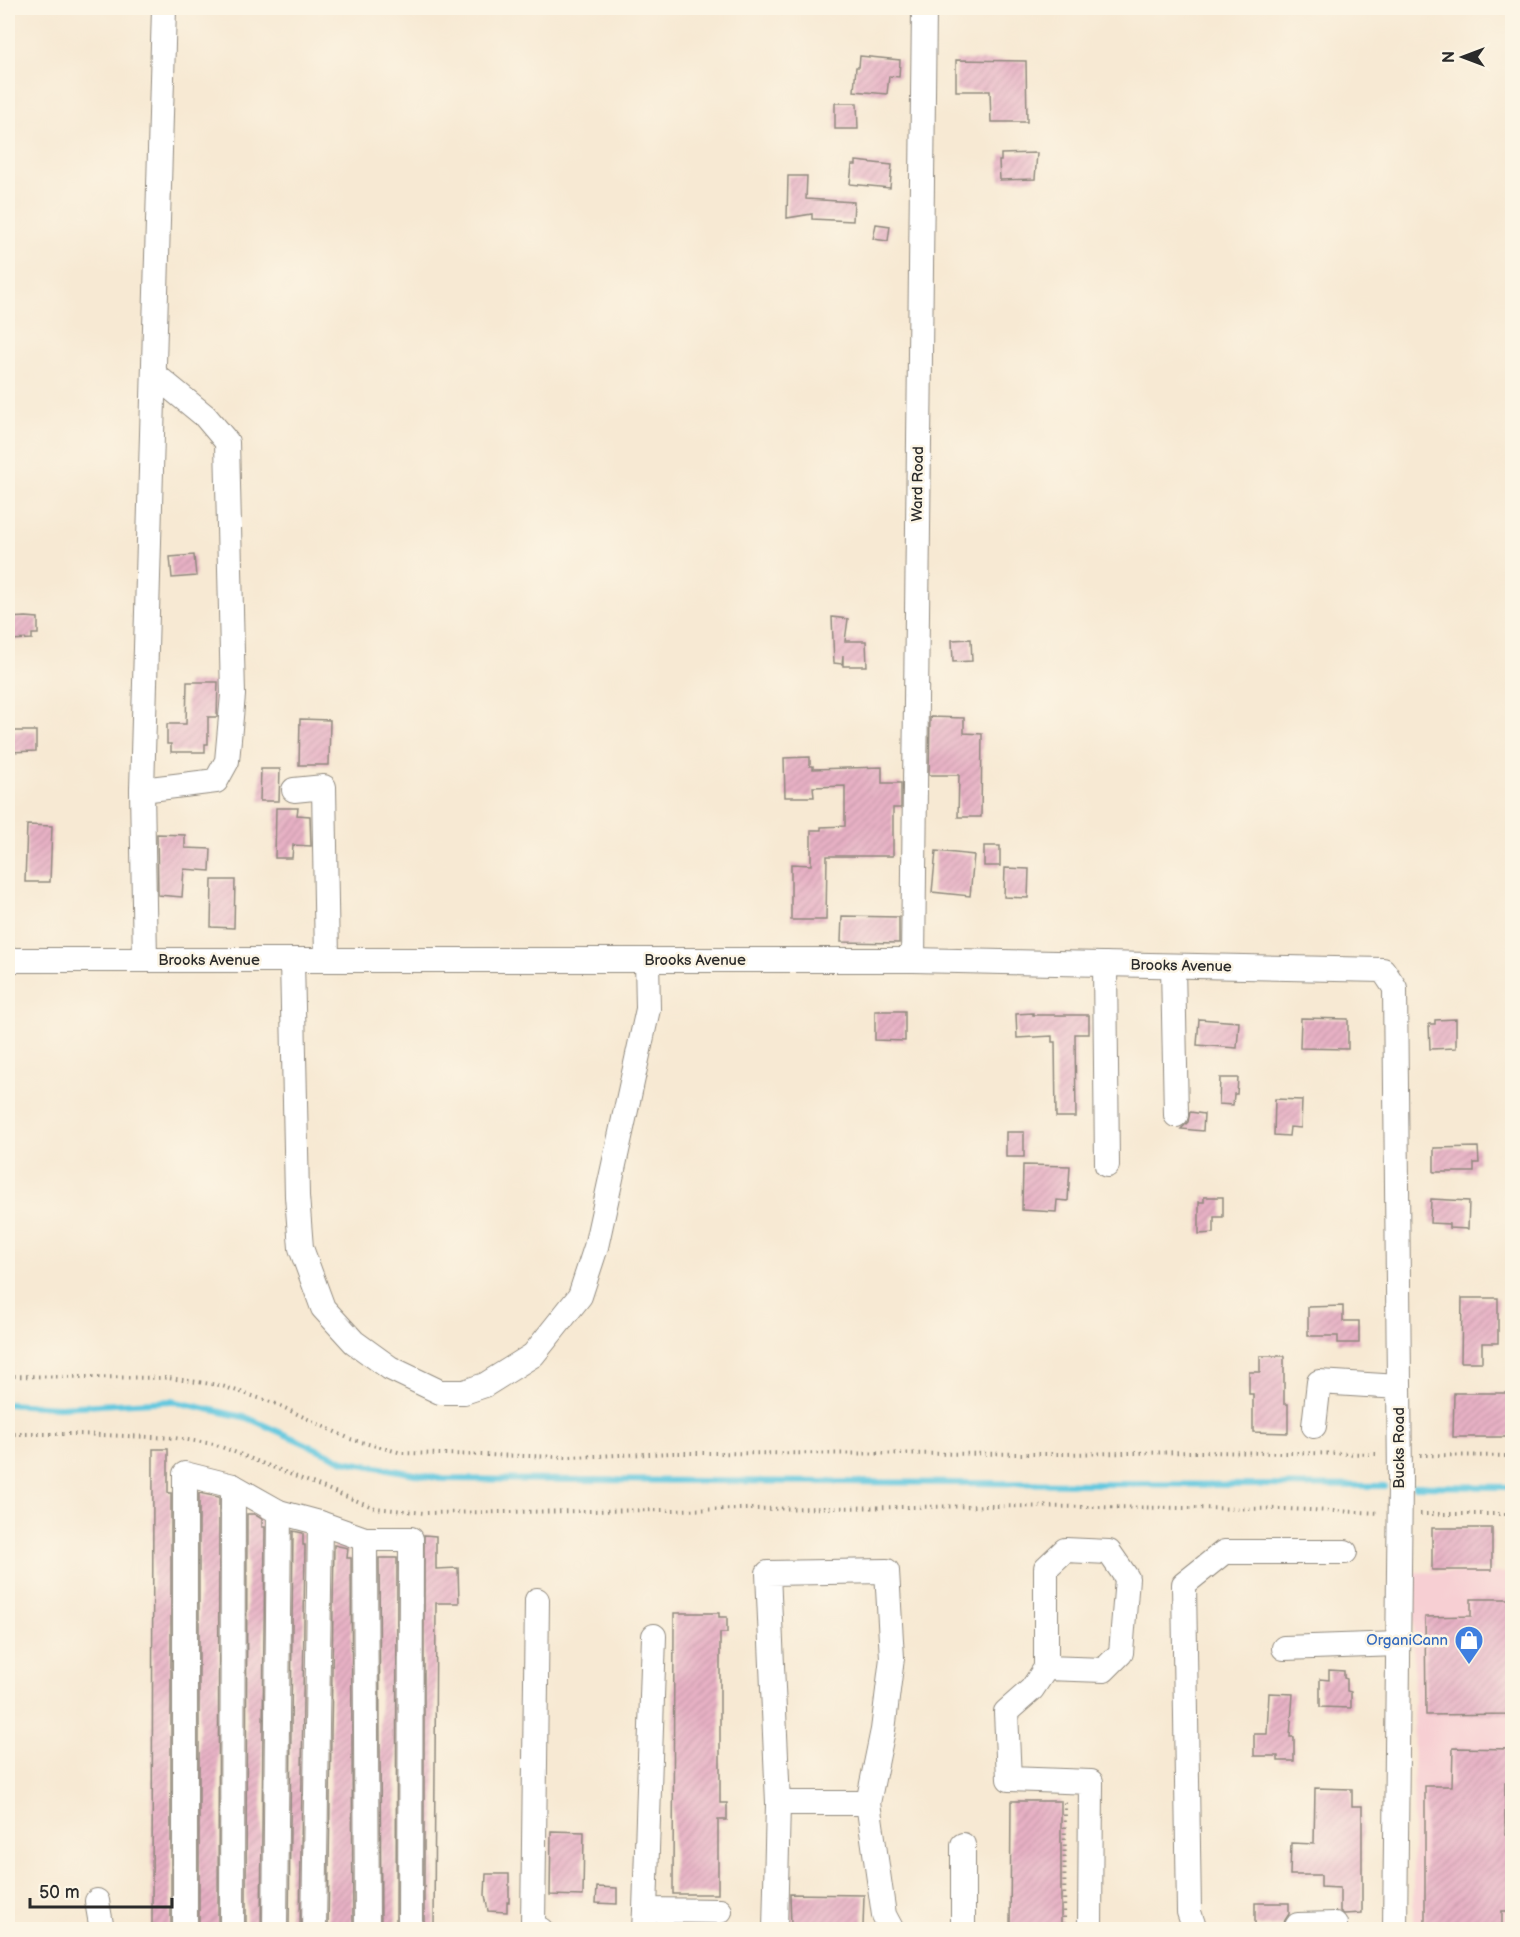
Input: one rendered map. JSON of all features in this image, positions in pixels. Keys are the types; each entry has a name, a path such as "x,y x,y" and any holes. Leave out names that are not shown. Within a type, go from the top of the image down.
{"street":[{"path":"145,960 142,790 164,8"},
{"name":"Ward Road","path":"913,960 924,8"},
{"path":"142,790 216,781 227,761 233,695 227,442 205,416 154,374"},
{"path":"294,790 324,787 327,960"},
{"name":"Brooks Avenue","path":"8,960 913,960 1383,970"},
{"path":"292,960 297,1196 301,1248 323,1308 354,1342 390,1368 440,1392 464,1392 485,1385 533,1355 580,1296 596,1247 648,1009 647,960"},
{"path":"1104,964 1107,1165"},
{"path":"1173,966 1176,1115"},
{"name":"Bucks Road","path":"1383,970 1395,988 1400,1455 1395,1929"},
{"path":"1314,1426 1319,1382 1399,1387"},
{"path":"185,1929 185,1474 233,1486 279,1512 365,1539 411,1539 410,1929"},
{"path":"231,1929 233,1486"},
{"path":"275,1929 279,1512"},
{"path":"314,1929 320,1523"},
{"path":"365,1539 366,1929"},
{"path":"1046,1668 1104,1670 1121,1653 1127,1578 1109,1552 1065,1550 1046,1568 1046,1668 1032,1689 1006,1712 1009,1779 1091,1782 1090,1929"},
{"path":"1195,1929 1189,1912 1184,1584 1224,1552 1345,1552"},
{"path":"775,1929 778,1803 768,1573 887,1571 892,1658 883,1730 868,1803 884,1916 892,1929"},
{"path":"532,1928 537,1600"},
{"path":"654,1636 644,1920 720,1911"},
{"path":"1284,1648 1398,1644"},
{"path":"778,1803 868,1803"},
{"path":"963,1845 963,1929"},
{"path":"97,1901 102,1929"},
{"path":"1295,1929 1298,1925 1335,1924 1335,1929"}],"path":[{"path":"8,1376 168,1378 219,1385 274,1403 350,1439 402,1453 568,1457 720,1453 1196,1452 1512,1456"},
{"path":"8,1434 142,1437 214,1444 375,1508 424,1513 991,1506 1512,1514"},
{"path":"1064,1929 1065,1801"}],"shaded area":[{"path":"1414,1572 1512,1573 1512,1929 1413,1930"}],"building":[{"path":"860,56 900,60 899,77 889,76 887,94 854,91 856,67 859,67"},
{"path":"956,60 1026,61 1027,122 991,122 990,91 956,91"},
{"path":"835,103 857,103 858,129 835,129"},
{"path":"1037,153 1035,179 1000,180 1001,154"},
{"path":"856,161 892,165 890,188 850,184 852,165 856,165"},
{"path":"788,176 807,176 806,199 854,202 853,221 812,219 812,214 787,218"},
{"path":"876,224 890,226 888,241 873,239"},
{"path":"194,555 196,576 172,578 170,557"},
{"path":"832,617 848,619 845,641 866,641 867,666 843,666 843,655 842,664 834,663"},
{"path":"8,618 38,618 38,634 32,634 32,639 8,640"},
{"path":"971,639 972,661 953,662 952,640"},
{"path":"187,682 218,682 217,717 208,717 208,744 205,744 205,752 171,752 171,744 167,744 167,724 186,724"},
{"path":"930,717 964,718 964,733 982,734 981,817 958,817 959,775 929,775"},
{"path":"300,719 330,720 329,765 299,765"},
{"path":"8,731 36,731 36,751 8,752"},
{"path":"810,757 810,766 813,766 813,769 882,767 882,783 901,783 901,808 893,808 893,856 827,856 826,920 791,920 791,864 811,865 811,830 821,830 821,827 845,826 845,786 813,787 814,797 785,797 784,758"},
{"path":"261,769 280,769 279,801 260,801"},
{"path":"276,808 298,808 297,815 310,816 311,846 293,845 292,858 275,858"},
{"path":"27,825 52,826 50,882 25,882"},
{"path":"157,834 185,835 185,848 211,849 210,871 184,869 182,897 158,895"},
{"path":"984,846 1000,846 1000,866 984,866"},
{"path":"936,851 974,855 970,896 932,892"},
{"path":"1005,868 1029,869 1028,898 1004,897"},
{"path":"212,880 235,880 234,928 211,927"},
{"path":"842,916 899,917 899,943 841,942"},
{"path":"875,1011 905,1011 905,1041 875,1040"},
{"path":"1033,1013 1033,1015 1089,1015 1089,1034 1075,1034 1076,1117 1056,1117 1055,1042 1052,1042 1052,1036 1017,1038 1016,1014"},
{"path":"1301,1018 1348,1019 1348,1049 1300,1048"},
{"path":"1199,1019 1239,1022 1237,1048 1197,1045"},
{"path":"1456,1019 1456,1048 1430,1049 1429,1024 1435,1024 1435,1020"},
{"path":"1220,1078 1238,1078 1237,1094 1234,1094 1233,1105 1219,1104"},
{"path":"1275,1099 1302,1100 1301,1128 1290,1127 1289,1136 1274,1135"},
{"path":"1190,1112 1204,1114 1203,1131 1181,1129 1188,1122"},
{"path":"1006,1132 1024,1132 1024,1157 1006,1157"},
{"path":"1478,1147 1479,1163 1474,1163 1474,1172 1434,1172 1434,1148"},
{"path":"1023,1165 1070,1166 1068,1201 1057,1200 1056,1212 1022,1210"},
{"path":"1204,1197 1223,1197 1223,1217 1214,1217 1214,1233 1199,1234 1199,1202 1204,1202"},
{"path":"1431,1199 1469,1201 1468,1229 1449,1228 1449,1224 1430,1223"},
{"path":"1462,1298 1498,1298 1498,1343 1482,1343 1482,1362 1461,1362"},
{"path":"1343,1306 1343,1321 1359,1321 1359,1343 1338,1343 1338,1336 1308,1336 1308,1307"},
{"path":"1260,1356 1284,1356 1284,1404 1288,1404 1288,1433 1253,1432 1253,1394 1249,1394 1249,1372 1260,1372"},
{"path":"1454,1393 1512,1393 1512,1437 1453,1437"},
{"path":"153,1449 168,1449 168,1493 171,1493 171,1929 152,1929"},
{"path":"199,1493 219,1497 218,1929 199,1929"},
{"path":"247,1514 254,1514 262,1519 262,1527 265,1527 261,1929 246,1929"},
{"path":"1432,1528 1492,1528 1492,1570 1432,1570"},
{"path":"293,1531 303,1533 303,1545 305,1545 300,1929 289,1929"},
{"path":"424,1535 436,1536 436,1569 458,1568 459,1603 436,1603 434,1929 424,1929"},
{"path":"334,1545 348,1548 347,1558 351,1558 353,1929 328,1929"},
{"path":"379,1558 397,1558 396,1929 381,1929"},
{"name":"OrganiCann","path":"1471,1599 1512,1599 1512,1714 1426,1715 1425,1617 1471,1616"},
{"path":"674,1613 719,1613 719,1617 727,1617 727,1633 720,1633 720,1803 727,1803 727,1820 718,1820 718,1894 673,1894"},
{"path":"1329,1670 1344,1671 1347,1691 1351,1692 1351,1708 1320,1707 1320,1679 1329,1680"},
{"path":"1269,1693 1293,1694 1290,1737 1294,1737 1294,1761 1278,1761 1278,1756 1254,1756 1254,1734 1267,1734"},
{"path":"1453,1748 1512,1749 1512,1783 1505,1783 1505,1834 1512,1834 1512,1911 1502,1911 1502,1929 1425,1929 1425,1786 1452,1786"},
{"path":"1315,1788 1352,1789 1352,1806 1362,1806 1362,1913 1344,1914 1340,1911 1340,1888 1321,1887 1321,1875 1290,1875 1291,1843 1314,1844"},
{"path":"1011,1801 1061,1801 1061,1929 1010,1929"},
{"path":"551,1831 584,1832 583,1896 550,1895"},
{"path":"486,1874 509,1874 507,1912 488,1911 485,1895"},
{"path":"597,1887 617,1888 617,1904 596,1903"},
{"path":"790,1894 864,1895 863,1927 791,1926"},
{"path":"1255,1903 1289,1903 1289,1914 1282,1925 1255,1926"}],"waterway":[{"path":"8,1404 59,1407 172,1401 248,1418 344,1461 442,1479 1384,1486"},
{"path":"1415,1486 1512,1487"}],"place":[{"name":"OrganiCann","path":"1469,1666"}]}
